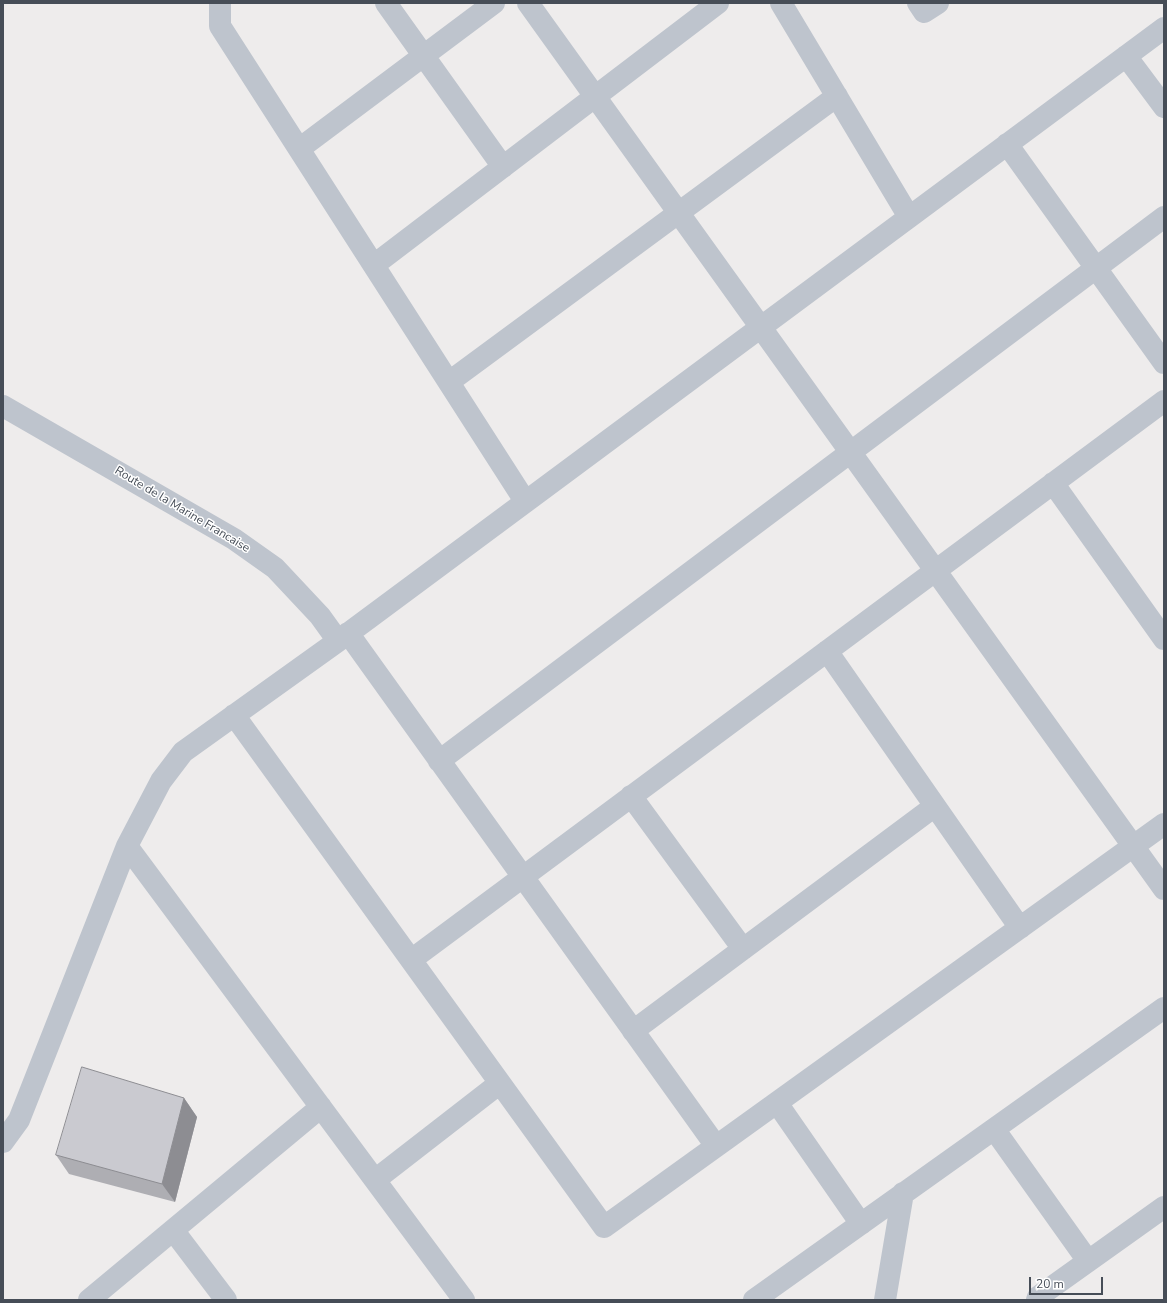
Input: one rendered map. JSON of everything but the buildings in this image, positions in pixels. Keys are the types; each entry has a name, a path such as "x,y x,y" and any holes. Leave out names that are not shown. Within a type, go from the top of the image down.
{"street":[{"path":"220,3 220,26 526,501"},
{"path":"386,3 503,166"},
{"path":"299,149 494,3"},
{"path":"528,3 1164,889"},
{"path":"374,265 718,3"},
{"path":"781,3 909,217"},
{"path":"918,3 924,12 938,3"},
{"path":"3,1142 19,1120 127,846 161,781 183,752 343,637 760,326 1164,28"},
{"path":"1126,56 1164,107"},
{"path":"449,382 837,96"},
{"path":"1007,144 1164,362"},
{"path":"439,761 1164,217"},
{"path":"411,960 1164,401"},
{"name":"Route de la Marine Francaise","path":"3,406 234,539 275,568 320,616 343,637 439,761 716,1146"},
{"path":"1053,483 1164,639"},
{"path":"827,651 1020,928"},
{"path":"234,715 604,1227 1164,824"},
{"path":"631,796 744,949"},
{"path":"633,1032 935,806"},
{"path":"127,846 464,1300"},
{"path":"754,1300 1164,1008"},
{"path":"375,1180 500,1083"},
{"path":"777,1103 861,1224"},
{"path":"89,1300 321,1107"},
{"path":"994,1129 1088,1262"},
{"path":"885,1300 903,1194"},
{"path":"1037,1300 1164,1208"},
{"path":"173,1230 226,1300"}]}
